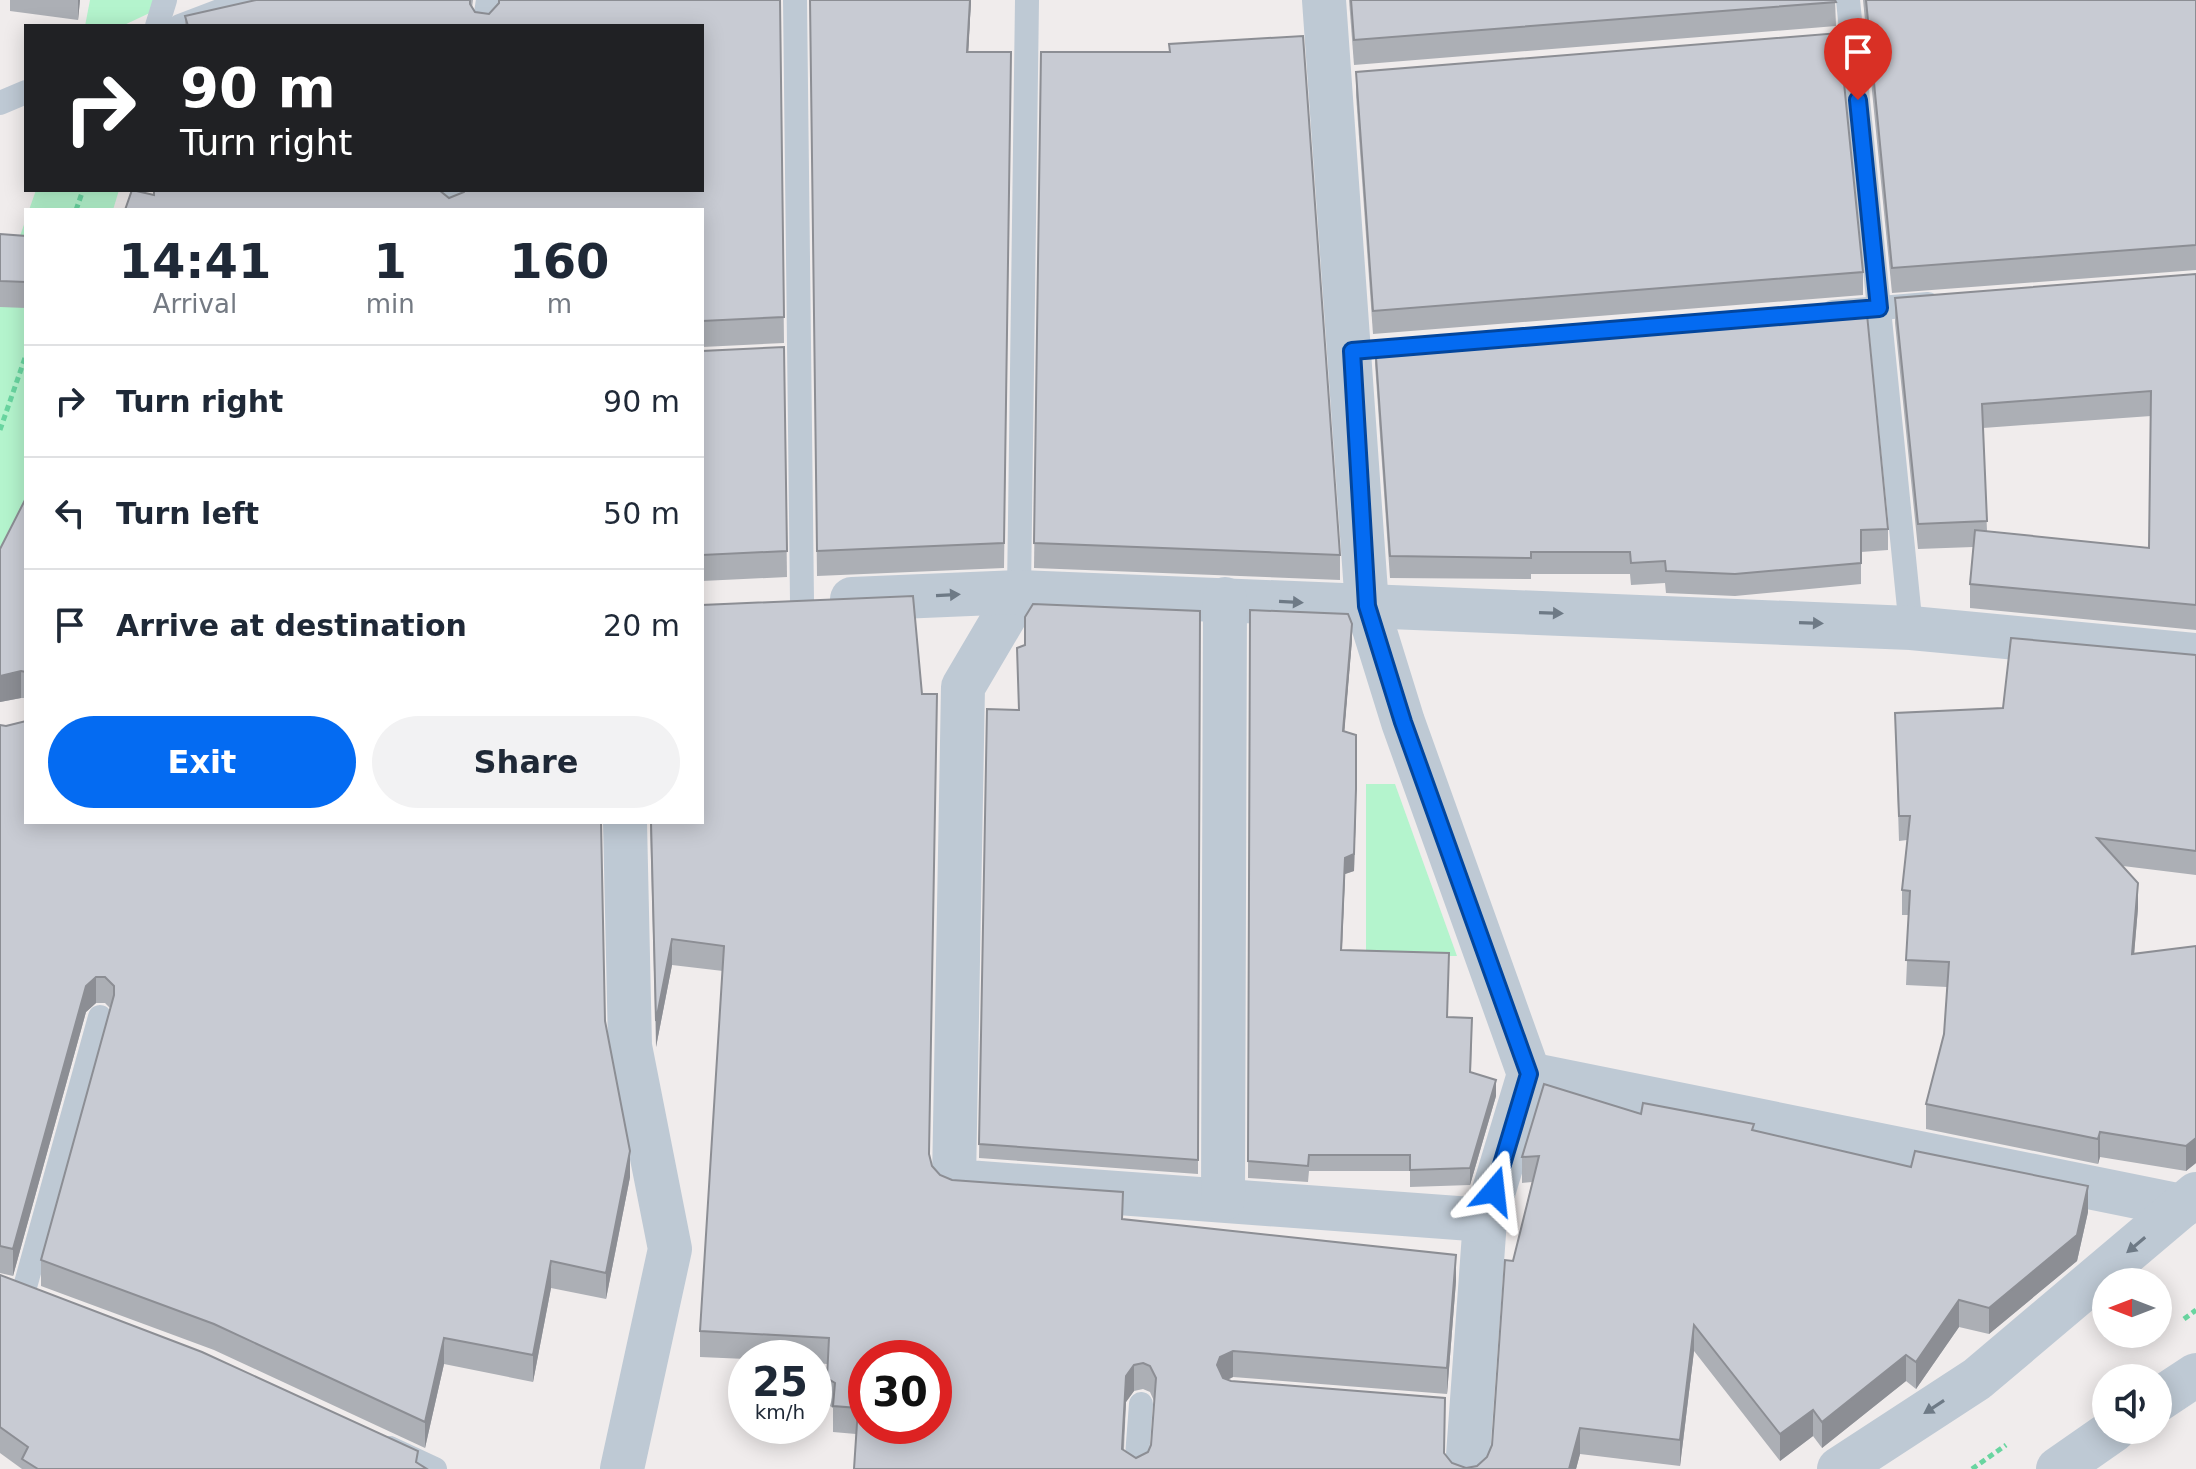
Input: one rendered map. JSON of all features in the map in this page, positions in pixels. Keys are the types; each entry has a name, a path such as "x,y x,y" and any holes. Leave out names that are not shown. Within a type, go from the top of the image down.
{"street":[{"path":"1324,0 1345,81 1360,350 1367,606 1403,722 1529,1074 1485,1220 1456,1409 1467,1469"},
{"path":"1019,592 963,687 954,1181 1485,1220"},
{"path":"759,603 1019,592 1225,599 1911,628 2196,655"},
{"path":"1223,1199 1225,599"},
{"path":"622,1469 670,1249 630,1046 625,824"},
{"path":"1529,1074 2189,1200"},
{"path":"1839,1469 1977,1379 2189,1200"},
{"path":"2172,1391 2196,1375"},
{"path":"2058,1469 2094,1444"}],"lane":[{"path":"158,24 165,0"},
{"path":"185,24 248,0"},
{"path":"484,24 488,0"},
{"path":"795,0 802,601"},
{"path":"1019,592 1027,0"},
{"path":"1848,0 1911,628"},
{"path":"1821,43 1852,40"},
{"path":"0,103 24,93"},
{"path":"1802,314 1958,302"},
{"path":"771,359 799,357"},
{"path":"52,1305 12,1290 100,1017"},
{"path":"1136,1469 1141,1404"},
{"path":"364,1436 435,1469"}],"path":[{"path":"0,430 24,361"}],"green space":[{"path":"90,0 159,0 156,10 126,24 85,24"},
{"path":"35,192 118,192 114,208 30,208"},
{"path":"24,225 24,510 0,576 0,292"},
{"path":"1366,784 1395,784 1457,956 1366,956"}],"building":[{"path":"256,0 470,0 475,12 489,14 499,0 780,0 784,317 704,321 704,208 126,208 131,192 154,195 154,192 442,192 449,198 464,192 704,192 704,24 187,24 185,16"},
{"path":"810,0 970,0 967,52 1011,52 1004,543 817,551"},
{"path":"1351,0 1835,0 1836,2 1354,40"},
{"path":"1866,0 2196,0 2196,245 1892,268"},
{"path":"1839,33 1863,272 1373,311 1356,72"},
{"path":"1303,36 1340,555 1034,543 1041,52 1170,52 1169,44"},
{"path":"0,234 24,236 24,282 0,281"},
{"path":"2196,274 2196,605 1970,584 1975,530 2149,548 2151,391 1982,404 1987,521 1918,524 1895,298"},
{"path":"1866,304 1888,529 1861,530 1861,563 1735,574 1666,571 1665,561 1631,563 1630,552 1531,552 1531,558 1390,556 1375,343"},
{"path":"784,347 787,551 704,555 704,351"},
{"path":"24,502 24,672 0,676 0,549"},
{"path":"913,596 922,694 937,694 929,1154 932,1166 940,1175 952,1180 1123,1192 1122,1219 1456,1255 1447,1368 1233,1351 1220,1357 1217,1365 1223,1378 1231,1381 1445,1398 1444,1453 1452,1463 1466,1468 1477,1466 1487,1457 1492,1445 1505,1260 1513,1261 1539,1156 1522,1157 1544,1084 1641,1114 1643,1103 1754,1124 1752,1130 1911,1167 1915,1151 2088,1186 2077,1235 1989,1308 1959,1300 1916,1362 1906,1355 1822,1422 1813,1410 1780,1434 1694,1325 1680,1440 1580,1428 1569,1469 854,1469 856,1444 952,1444 952,1340 848,1340 848,1407 833,1406 835,1383 832,1381 832,1340 829,1338 700,1331 724,946 672,939 656,1021 651,824 704,824 704,605","holes":["1143,1363 1150,1366 1156,1378 1151,1445 1148,1452 1136,1458 1122,1449 1126,1376 1134,1365"]},
{"path":"1033,604 1200,611 1198,1160 979,1144 987,709 1019,710 1017,648 1025,645 1025,617"},
{"path":"1250,610 1348,614 1352,624 1343,731 1356,735 1354,854 1345,858 1341,950 1449,953 1447,1017 1472,1018 1470,1072 1496,1080 1470,1168 1410,1170 1410,1155 1309,1155 1308,1166 1248,1161"},
{"path":"2011,638 2196,655 2196,851 2097,838 2138,883 2132,954 2196,946 2196,1138 2186,1146 2100,1132 2098,1139 1926,1104 1944,1034 1949,962 1906,960 1910,891 1902,890 1910,816 1899,816 1895,713 2003,708"},
{"path":"24,722 24,824 601,824 605,1021 630,1151 606,1273 551,1261 533,1355 444,1338 425,1422 214,1324 41,1260 114,995 114,986 105,977 96,977 86,986 13,1249 0,1246 0,725"},
{"path":"0,1275 202,1352 418,1451 416,1462 427,1469 38,1469 22,1459 28,1447 0,1427"}],"route":[{"path":"1494,1191 1529,1074 1403,722 1367,606 1352,351 1879,308 1858,100"}]}
